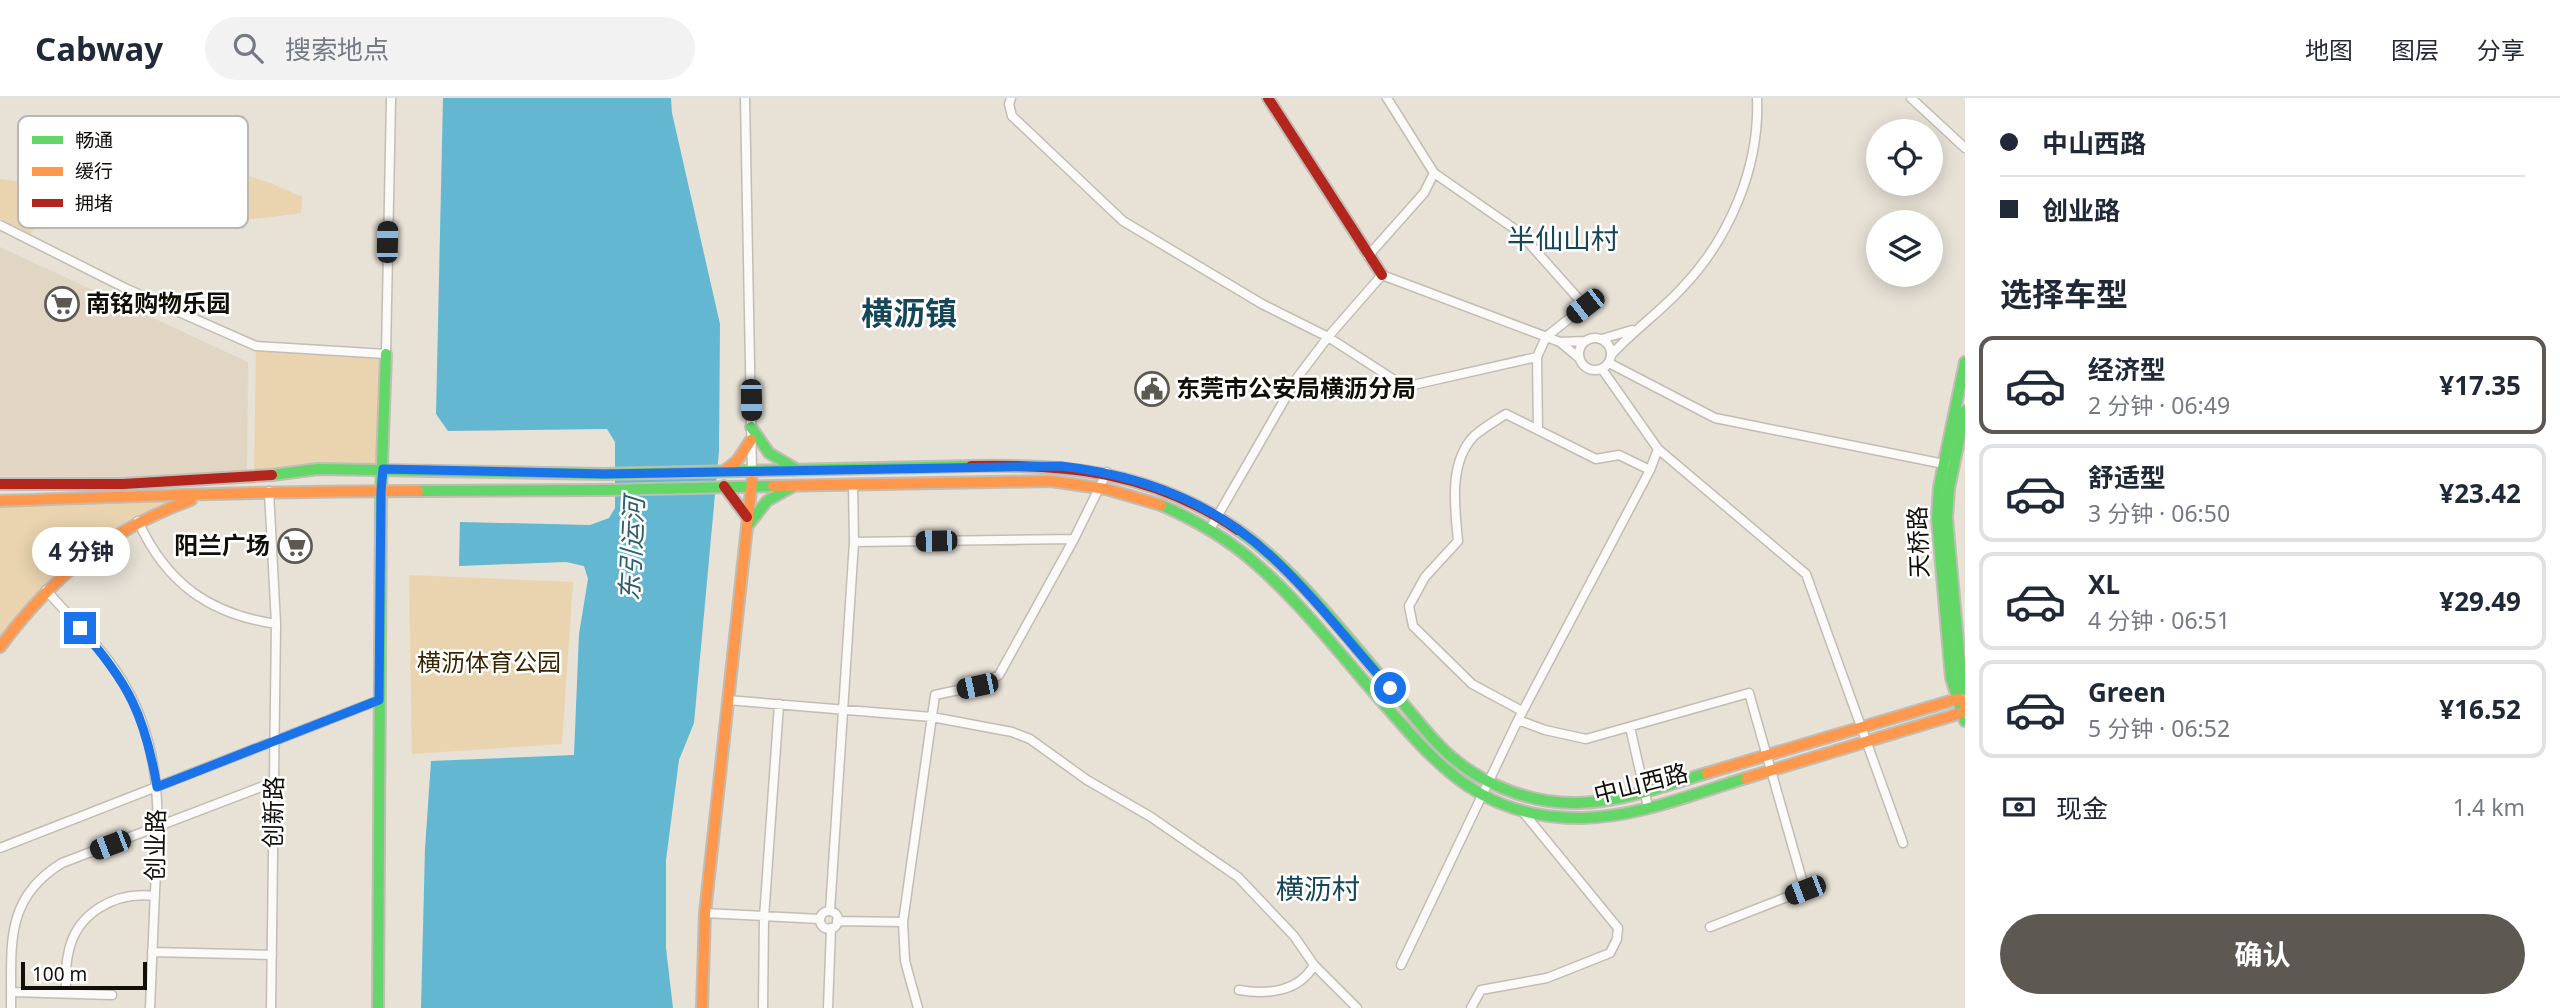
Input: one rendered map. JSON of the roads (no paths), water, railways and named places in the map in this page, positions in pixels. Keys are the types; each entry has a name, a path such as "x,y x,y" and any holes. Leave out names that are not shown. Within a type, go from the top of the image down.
{"main road":[{"path":"1268,98 1382,275"},
{"path":"378,1008 381,491 386,354"},
{"name":"天桥路","path":"1949,465 1965,362"},
{"name":"天桥路","path":"1963,706 1951,678 1937,534 1937,503 1965,411"},
{"path":"751,427 770,454 798,470"},
{"path":"724,471 743,454 751,440"},
{"name":"中山西路","path":"0,484 123,484 254,477 318,469 604,474 1023,465 1061,466 1107,472 1175,494 1242,532 1272,557 1454,759 1489,782 1527,797 1567,804 1608,801 1645,792 1861,728 1963,706"},
{"path":"702,1008 705,913 752,472"},
{"name":"中山西路","path":"205,496 269,491 605,490 1023,480 1100,486 1134,494 1169,507 1210,529 1233,544 1271,577 1445,771 1482,795 1522,812 1544,816 1588,819 1648,807 1866,742 1963,706"},
{"path":"747,524 767,501 798,485"},
{"path":"724,486 736,498 747,524"},
{"path":"0,501 76,497 205,496"},
{"path":"0,647 46,590 91,551 138,522 174,505 205,496"}],"street":[{"path":"0,225 127,289 257,346 386,354 391,98"},
{"path":"745,98 752,472"},
{"path":"1011,98 1009,104 1012,116 1123,221 1262,304 1328,337 1396,381 1413,386 1423,385 1537,357"},
{"path":"1388,98 1434,173 1520,232 1585,306 1546,337 1537,357 1538,430"},
{"path":"1210,529 1297,378 1328,337 1382,275 1560,342 1588,369 1608,362 1635,330 1682,288 1704,262 1722,234 1748,171 1755,138 1757,98"},
{"path":"1911,98 1965,148"},
{"path":"1368,257 1424,193 1434,173"},
{"path":"1560,342 1602,339 1635,330"},
{"path":"1602,339 1609,345 1608,362 1658,449 1806,574 1903,842"},
{"path":"1579,358 1585,341"},
{"path":"1608,362 1716,418 1949,465"},
{"path":"1522,711 1472,684 1413,626 1409,606 1425,578 1458,541 1454,483 1467,445 1475,435 1506,414 1596,459 1619,456 1650,470"},
{"path":"1401,965 1522,711 1650,470 1658,449"},
{"path":"918,1008 905,961 903,922 935,695 977,686 999,675 1074,539 1107,472"},
{"path":"830,911 854,542 853,484"},
{"name":"创新路","path":"269,491 276,624 271,1008"},
{"path":"138,522 157,557 192,592 237,616 276,624"},
{"path":"854,542 1074,539"},
{"name":"创业路","path":"46,590 108,659 126,687 145,729 157,787 159,826 150,1008"},
{"path":"1518,720 1545,730 1586,739 1749,693 1805,890 1710,927"},
{"path":"0,848 379,700"},
{"path":"727,700 932,717 1012,732 1044,747 1087,780 1151,817 1238,877 1294,936 1314,965 1357,1008"},
{"path":"763,1008 764,918 779,704"},
{"path":"1630,727 1648,807"},
{"path":"11,1008 12,929 20,905 35,883 62,863 274,782"},
{"path":"1471,1008 1480,990 1547,978 1610,953 1617,939 1618,928 1522,812"},
{"path":"66,993 68,953 74,936 85,920 98,908 114,900 139,895 155,896"},
{"path":"820,919 823,913 830,911"},
{"path":"828,1008 835,915 830,911"},
{"path":"705,913 820,919"},
{"path":"820,919 824,928 834,925 903,922"},
{"path":"152,952 272,955"},
{"path":"1239,990 1260,993 1290,987 1300,982 1314,965"},
{"path":"12,992 112,995"}],"water":[{"name":"东引运河","path":"443,98 671,98 672,113 720,324 719,451 694,723 679,760 666,860 666,948 673,1008 421,1008 425,849 431,761 574,755 579,634 588,579 584,566 566,562 459,566 460,522 590,525 609,518 615,508 615,442 607,429 448,431 436,414"}],"place":[{"name":"南铭购物乐园","path":"62,304"},
{"name":"东莞市公安局横沥分局","path":"1152,389"},
{"name":"阳兰广场","path":"295,546"}],"district":[{"name":"半仙山村","path":"1563,239"},
{"name":"横沥镇","path":"909,314"},
{"name":"横沥村","path":"1318,889"}],"park label":[{"name":"横沥体育公园","path":"489,663"}]}
